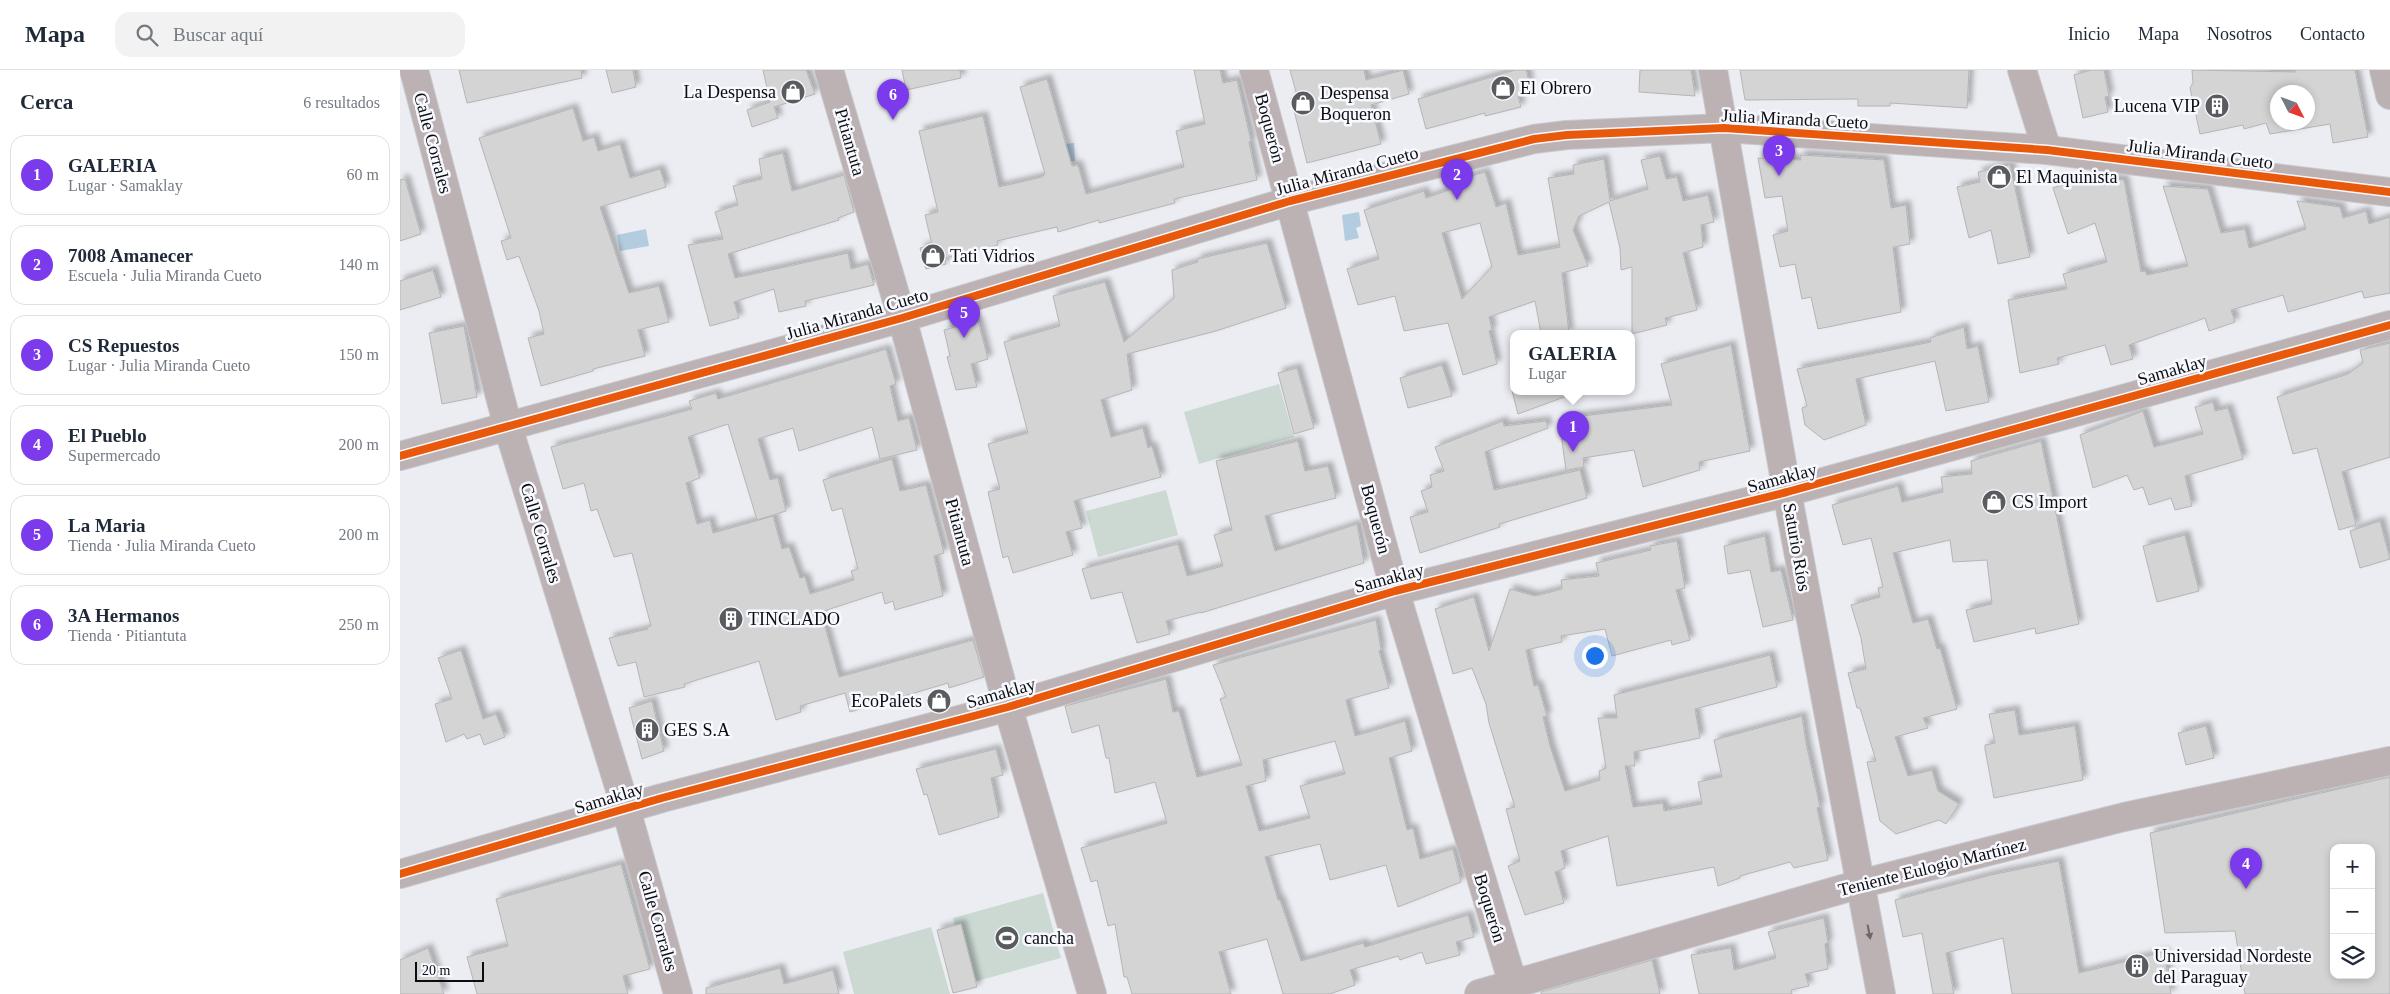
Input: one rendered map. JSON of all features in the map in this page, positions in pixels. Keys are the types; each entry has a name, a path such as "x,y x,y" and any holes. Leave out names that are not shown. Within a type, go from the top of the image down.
{"main road":[{"path":"2384,70 2390,95"}],"street":[{"name":"Calle Corrales","path":"414,70 508,426 626,809 678,994"},
{"name":"Pitiantuta","path":"829,70 902,318 1008,707 1092,994"},
{"name":"Boquerón","path":"1254,70 1395,591 1515,989"},
{"name":"Saturio Ríos","path":"1713,70 1787,492 1881,994"},
{"path":"2022,70 2047,150"},
{"name":"Julia Miranda Cueto","path":"400,456 902,318 1290,201 1534,139 1567,135 1724,128 2047,150 2390,192"},
{"name":"Samaklay","path":"400,874 662,798 1008,707 1395,591 1787,492 2390,325"},
{"name":"Teniente Eulogio Martínez","path":"1479,994 1515,989 1860,884 2124,817 2390,761"}],"shaded area":[{"path":"1279,384 1294,437 1199,464 1184,412"},
{"path":"1166,490 1178,535 1098,557 1086,511"},
{"name":"cancha","path":"1043,893 1061,958 970,983 953,918"},
{"path":"931,927 950,994 854,994 843,952"}],"water":[{"path":"1074,143 1075,161 1047,164 1045,146"},
{"path":"1359,212 1361,226 1356,228 1359,238 1345,241 1342,215"},
{"path":"646,229 649,246 620,251 617,235"}],"building":[{"path":"459,70 581,70 582,78 467,103"},
{"path":"606,70 633,70 636,87 612,93"},
{"path":"763,70 806,70 815,94 774,107 778,118 752,127 747,110 770,102"},
{"path":"902,70 960,70 961,78 906,90"},
{"path":"1194,70 1220,70 1223,83 1237,80 1251,141 1249,142 1257,180 1174,199 1175,203 1099,223 1099,220 1058,232 1057,227 997,241 998,245 945,258 946,264 926,269 920,248 932,245 925,215 938,212 919,131 983,116 999,187 1042,177 1045,174 1020,87 1047,79 1072,166 1078,165 1086,194 1184,167 1176,131 1205,124"},
{"path":"1290,70 1364,70 1366,80 1403,70 1409,94 1371,105 1381,144 1307,163 1291,98 1297,96"},
{"path":"1515,70 1526,70 1529,81 1526,94 1518,96 1521,107 1485,116 1485,113 1426,129 1418,99"},
{"path":"1640,70 1691,70 1695,96 1639,92"},
{"path":"1740,70 1969,70 1967,108 1890,103 1890,106 1858,106 1858,99 1745,100"},
{"path":"2091,70 2104,70 2109,96 2105,97 2108,112 2083,118 2074,75"},
{"path":"2192,70 2296,72 2295,70 2355,70 2368,137 2333,143 2330,124 2315,126 2315,85 2270,85 2270,130 2294,130 2270,134 2266,123 2244,129 2243,125 2200,134 2190,88 2193,83"},
{"path":"573,108 583,141 594,137 598,151 620,144 630,178 660,169 666,187 600,207 629,293 659,286 669,322 638,330 645,356 593,369 593,371 541,386 528,338 544,334 539,311 519,256 507,260 501,241 511,238 479,138"},
{"path":"783,153 792,191 844,175 854,212 838,218 839,220 728,254 735,278 848,253 851,269 868,264 874,285 805,301 806,306 779,312 774,289 734,302 739,318 710,326 688,245 723,239 715,212 738,205 733,186 762,179 759,159"},
{"path":"1800,155 1884,160 1891,208 1906,205 1910,244 1893,247 1901,312 1818,329 1811,297 1802,299 1795,264 1780,267 1773,235 1788,231 1782,196 1765,198 1758,158 1801,160"},
{"path":"1660,156 1666,179 1677,177 1683,201 1708,195 1714,222 1701,225 1703,247 1683,253 1697,310 1665,318 1667,325 1635,333 1635,330 1632,330 1632,267 1621,270 1620,248 1609,202 1579,216 1573,230 1588,266 1562,273 1569,330 1540,330 1535,301 1489,317 1492,330 1489,331 1497,364 1463,375 1448,323 1404,331 1395,296 1358,305 1347,269 1379,259 1364,210 1424,191 1426,198 1469,183 1467,177 1485,172 1496,207 1506,203 1518,255 1560,247 1548,178 1574,174 1573,165 1604,159 1610,201 1648,189 1641,160","holes":["1480,223 1492,267 1462,299 1442,233"]},
{"path":"2010,165 2030,257 1998,264 1991,230 1969,238 1957,187 1980,182 1978,172"},
{"path":"2087,177 2124,180 2141,272 2145,271 2147,275 2188,266 2163,186 2208,189 2221,233 2245,229 2249,248 2306,229 2297,201 2340,207 2343,218 2366,211 2369,224 2390,217 2390,293 2364,298 2362,291 2288,312 2283,295 2231,310 2235,322 2209,331 2205,318 2129,345 2133,359 2111,365 2105,345 2057,358 2059,364 2020,373 2008,300 2067,289 2063,274 2107,262 2095,223 2068,234 2053,188"},
{"path":"405,179 421,234 400,241 400,180"},
{"path":"1267,243 1286,308 1216,331 1127,354 1132,390 1101,400 1111,437 1143,428 1148,448 1152,446 1161,477 1074,501 1082,528 1066,532 1073,555 1013,573 1008,556 1003,558 988,492 1000,489 988,444 1028,433 1004,342 1060,326 1053,296 1105,282 1124,342 1174,298 1172,270 1198,262 1197,259"},
{"path":"433,270 441,297 400,310 400,281"},
{"path":"978,321 988,359 971,364 977,387 956,390 947,357 950,356 944,330"},
{"path":"464,326 477,397 442,404 429,333"},
{"path":"1964,327 1967,349 1978,346 1989,402 1946,411 1935,361 1856,379 1866,425 1824,440 1805,425 1802,408 1807,406 1797,369 1931,342 1930,338"},
{"path":"2390,343 2390,457 2342,472 2356,525 2339,530 2317,448 2293,454 2277,397 2348,374 2363,363 2360,350"},
{"path":"1731,345 1750,451 1699,462 1700,470 1643,487 1634,450 1583,458 1584,467 1566,470 1559,419 1672,405 1661,364"},
{"path":"886,349 896,384 890,386 898,421 909,418 917,450 880,459 872,427 799,451 793,428 758,439 770,480 778,478 786,511 757,520 728,424 688,437 700,478 686,483 697,524 710,520 713,533 773,516 782,549 789,547 800,578 805,577 810,594 854,580 851,571 858,569 842,508 832,511 823,480 892,459 900,491 926,485 944,553 934,556 943,596 895,610 893,601 885,604 882,592 821,612 839,677 973,640 984,677 949,688 948,683 850,712 845,693 800,706 801,712 776,720 759,661 684,684 685,687 644,697 636,662 618,666 609,638 648,629 647,627 651,626 632,553 614,557 597,509 591,511 584,483 563,489 551,447 692,409 689,401 716,393 718,399"},
{"path":"1442,365 1452,396 1408,408 1400,378"},
{"path":"1297,368 1314,428 1294,434 1278,373"},
{"path":"1513,395 1570,395 1518,414"},
{"path":"2213,402 2215,411 2228,408 2243,459 2185,476 2192,506 2175,510 2171,498 2149,505 2143,487 2134,490 2127,475 2093,488 2080,435 2143,411 2154,447 2203,434 2195,407"},
{"path":"1503,421 1504,426 1546,421 1548,428 1485,452 1494,490 1580,470 1587,498 1499,524 1500,527 1420,553 1410,517 1428,512 1421,491 1432,487 1430,475 1444,471 1435,447"},
{"path":"1298,441 1305,471 1328,466 1336,498 1265,516 1275,551 1357,524 1364,563 1201,613 1166,621 1170,634 1137,643 1122,592 1091,599 1082,569 1178,544 1187,576 1223,566 1214,535 1232,530 1216,461"},
{"path":"2041,441 2079,624 2036,634 2035,628 1974,642 1966,610 1992,604 1987,560 1953,562 1950,540 1893,553 1913,623 1928,619 1937,649 1940,648 1957,709 1923,718 1928,728 1895,737 1908,776 1932,770 1938,791 1959,804 1946,824 1939,820 1896,834 1880,821 1867,762 1876,761 1860,708 1857,708 1848,673 1866,669 1861,638 1851,605 1880,597 1878,588 1883,587 1871,538 1843,545 1832,505 1898,486 1902,502 1943,492 1941,477 1972,474 1971,461"},
{"path":"2380,521 2390,559 2360,568 2350,531"},
{"path":"2185,535 2199,591 2157,602 2143,546"},
{"path":"1765,536 1771,572 1781,570 1793,620 1763,627 1750,570 1728,574 1724,546"},
{"path":"1677,541 1685,588 1676,590 1690,640 1672,645 1671,640 1612,656 1605,629 1561,636 1562,642 1526,650 1534,686 1538,685 1547,716 1543,717 1550,746 1565,791 1600,780 1599,771 1606,768 1598,718 1617,718 1614,695 1770,655 1777,687 1695,709 1700,738 1634,752 1635,766 1625,766 1633,807 1663,803 1664,811 1702,804 1698,782 1722,777 1714,740 1802,716 1820,807 1817,808 1828,860 1794,868 1790,862 1740,876 1740,878 1718,886 1714,867 1617,886 1608,836 1561,851 1565,868 1555,872 1564,903 1525,915 1508,866 1520,861 1506,809 1515,807 1489,723 1486,704 1472,668 1453,674 1435,609 1474,597 1489,651 1510,589 1535,596 1562,589 1561,580 1599,576 1596,563 1651,550 1650,546"},
{"path":"1376,620 1381,650 1379,651 1389,688 1346,700 1355,736 1405,721 1412,751 1389,758 1407,830 1413,828 1420,859 1453,849 1461,882 1398,907 1386,865 1330,880 1320,844 1265,857 1278,900 1280,900 1301,961 1363,943 1365,947 1468,915 1474,937 1456,942 1460,955 1426,964 1422,952 1400,960 1398,956 1350,970 1355,985 1330,994 1283,994 1267,939 1219,952 1231,994 1132,994 1127,977 1124,977 1115,924 1108,926 1097,880 1091,882 1081,848 1167,823 1155,782 1115,793 1109,758 1106,758 1099,725 1072,733 1065,706 1166,679 1173,712 1179,711 1197,777 1242,765 1220,699 1226,697 1213,665","holes":["1335,741 1345,774 1300,786 1310,818 1259,831 1246,786 1266,781 1263,760"]},
{"path":"461,650 483,719 496,714 505,737 484,745 480,734 467,739 464,734 446,742 435,704 452,699 438,658"},
{"name":"GES S.A","path":"652,701 664,751 642,759 629,708"},
{"path":"2015,710 2019,735 2075,726 2083,780 1994,798 1985,749 1985,745 1995,743 1989,714"},
{"path":"2206,726 2214,758 2186,765 2178,733"},
{"path":"996,749 1003,775 991,778 999,817 939,835 927,794 924,795 916,769"},
{"path":"2390,777 2390,994 2245,994 2235,931 2165,933 2150,833"},
{"path":"2059,861 2079,973 2164,952 2171,994 2012,994 2003,938 1946,953 1954,994 1933,994 1922,933 1903,937 1895,900 1991,875"},
{"path":"621,864 650,969 623,976 628,994 477,994 467,957 508,946 496,899"},
{"path":"1824,918 1828,943 1825,944 1828,969 1805,974 1809,986 1791,990 1792,994 1699,994 1691,955 1731,948 1734,970 1776,958 1768,932"},
{"path":"961,924 977,987 953,993 937,930"},
{"path":"428,948 444,994 400,994 400,960"},
{"path":"1652,960 1660,994 1541,994 1541,992"},
{"path":"780,968 784,984 833,970 839,994 706,994 706,988"}],"cycle path":[{"path":"400,456 902,318 1290,201 1534,139 1567,135 1724,128 2047,150 2390,192"},
{"path":"400,874 662,798 1008,707 1395,591 1787,492 2390,325"}],"place":[{"name":"El Obrero","path":"1503,88"},
{"name":"La Despensa","path":"793,92"},
{"name":"Despensa Boqueron","path":"1303,103"},
{"name":"Lucena VIP","path":"2217,106"},
{"name":"3A Hermanos","path":"893,120"},
{"name":"CS Repuestos","path":"1779,176"},
{"name":"El Maquinista","path":"1999,177"},
{"name":"7008 Amanecer","path":"1457,200"},
{"name":"Tati Vidrios","path":"933,256"},
{"name":"La Maria","path":"964,338"},
{"name":"GALERIA","path":"1573,452"},
{"name":"CS Import","path":"1994,502"},
{"name":"TINCLADO","path":"731,619"},
{"name":"EcoPalets","path":"939,701"},
{"name":"GES S.A","path":"647,730"},
{"name":"El Pueblo","path":"2246,889"},
{"name":"cancha","path":"1007,938"},
{"name":"Universidad Nordeste del Paraguay","path":"2137,966"}]}
